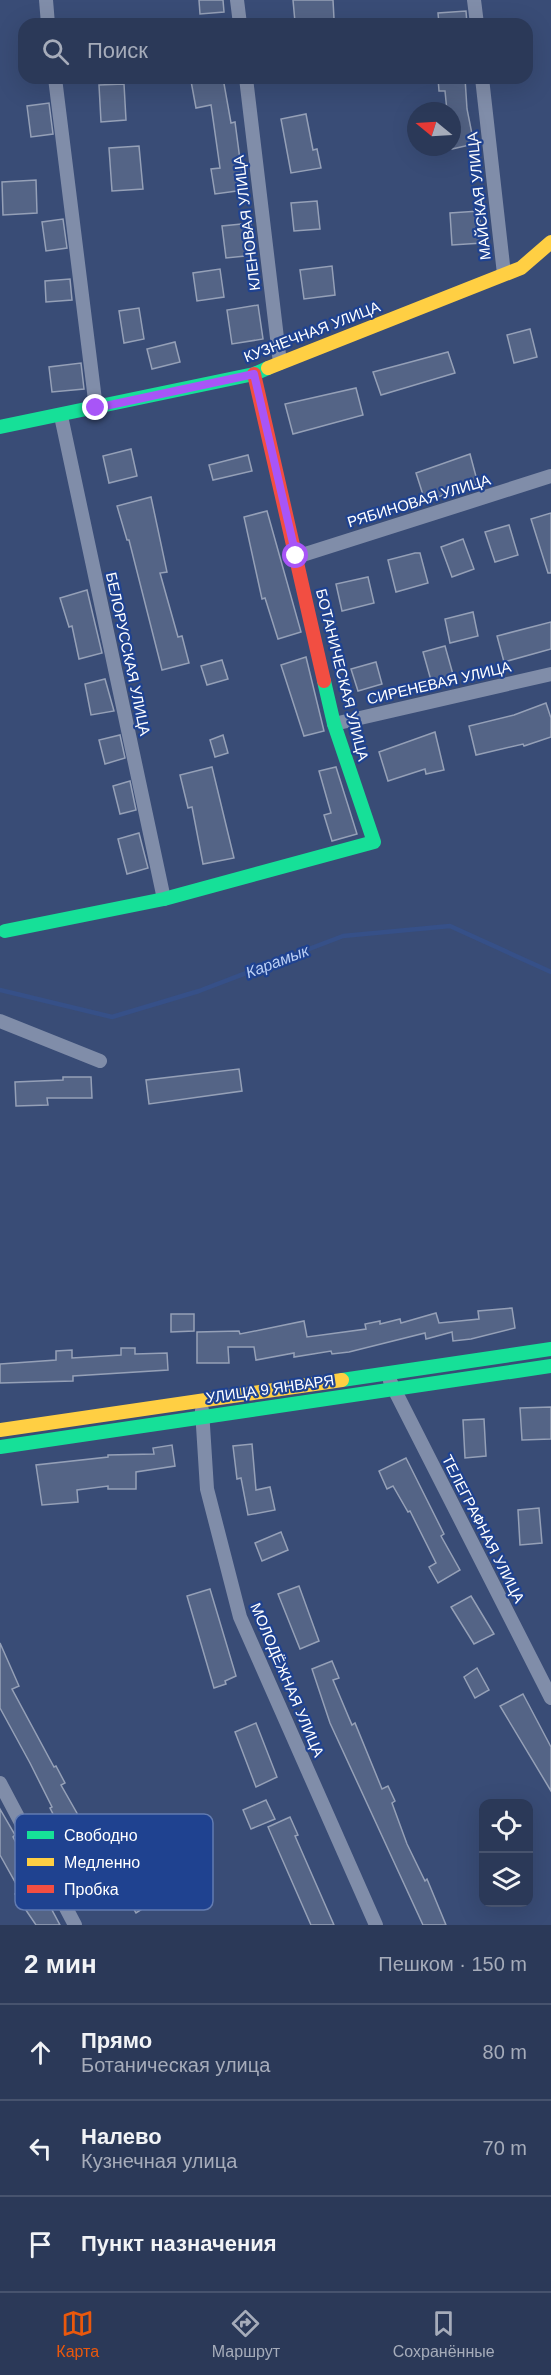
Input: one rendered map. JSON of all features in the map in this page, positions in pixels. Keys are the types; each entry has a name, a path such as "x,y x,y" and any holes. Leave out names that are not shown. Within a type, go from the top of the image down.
{"street":[{"path":"45,0 47,18"},
{"path":"237,0 239,18"},
{"path":"474,0 476,18"},
{"path":"56,84 96,408"},
{"name":"КЛЕНОВАЯ УЛИЦА","path":"247,84 280,363"},
{"name":"МАЙСКАЯ УЛИЦА","path":"483,84 504,274"},
{"name":"КУЗНЕЧНАЯ УЛИЦА","path":"0,427 254,374 521,268 551,242"},
{"name":"БОТАНИЧЕСКАЯ УЛИЦА","path":"164,899 374,842 334,724 254,374"},
{"name":"БЕЛОРУССКАЯ УЛИЦА","path":"61,416 164,899"},
{"name":"РЯБИНОВАЯ УЛИЦА","path":"296,556 551,476"},
{"name":"СИРЕНЕВАЯ УЛИЦА","path":"334,724 551,674"},
{"path":"5,931 164,899"},
{"path":"0,1021 100,1061"},
{"path":"528,1354 551,1336"},
{"name":"УЛИЦА 9 ЯНВАРЯ","path":"0,1447 387,1375 551,1350"},
{"name":"УЛИЦА 9 ЯНВАРЯ","path":"0,1430 393,1388 549,1365"},
{"name":"ТЕЛЕГРАФНАЯ УЛИЦА","path":"387,1375 551,1698"},
{"name":"МОЛОДЁЖНАЯ УЛИЦА","path":"202,1409 207,1489 240,1617 376,1925"},
{"path":"0,1783 16,1814"},
{"path":"67,1910 75,1925"}],"building":[{"path":"199,0 223,0 224,12 200,14"},
{"path":"293,0 333,0 334,18 295,18"},
{"path":"466,11 467,18 438,18 438,13"},
{"path":"124,84 126,120 101,122 99,85"},
{"path":"192,84 224,84 231,123 235,122 244,190 215,194 211,169 220,168 211,105 196,108"},
{"path":"438,84 465,84 467,109 474,144 461,147 461,102 446,102 445,91 439,91"},
{"path":"49,103 53,134 31,137 27,106"},
{"path":"306,114 313,150 317,149 321,168 291,173 281,119"},
{"path":"139,146 143,189 112,191 109,148"},
{"path":"36,180 37,213 3,215 2,182"},
{"path":"317,201 320,229 294,231 291,203"},
{"path":"479,211 482,243 452,245 450,213"},
{"path":"63,219 67,248 46,251 42,222"},
{"path":"251,223 255,255 226,258 222,226"},
{"path":"332,266 335,295 304,299 300,270"},
{"path":"220,269 224,297 197,301 193,273"},
{"path":"70,279 72,300 46,302 45,281"},
{"path":"258,305 263,339 232,344 227,310"},
{"path":"139,308 144,339 124,343 119,311"},
{"path":"530,329 537,357 514,363 507,335"},
{"path":"175,342 180,362 152,369 147,349"},
{"path":"448,352 455,373 381,395 373,372"},
{"path":"81,363 84,389 52,392 49,367"},
{"path":"356,388 363,415 293,434 285,404"},
{"path":"131,449 137,476 109,483 103,456"},
{"path":"470,454 478,484 425,501 416,473"},
{"path":"248,455 252,471 213,480 209,465"},
{"path":"151,497 167,572 160,573 178,637 182,636 189,663 162,670 129,540 127,540 117,506"},
{"path":"267,511 301,632 278,639 265,598 262,599 244,517"},
{"path":"551,513 551,573 548,573 531,519"},
{"path":"509,525 518,555 495,562 485,532"},
{"path":"463,539 474,569 452,577 441,547"},
{"path":"420,553 428,583 396,592 388,560"},
{"path":"368,577 374,603 342,611 336,584"},
{"path":"87,590 102,653 79,659 72,626 69,627 60,598"},
{"path":"473,612 478,636 450,643 445,619"},
{"path":"551,622 551,649 504,662 497,636"},
{"path":"445,646 454,678 432,684 423,652"},
{"path":"306,657 324,731 304,736 281,665"},
{"path":"222,660 228,679 207,685 201,666"},
{"path":"376,662 382,684 358,691 351,669"},
{"path":"105,679 114,711 91,715 85,684"},
{"path":"546,703 551,718 551,737 524,746 523,744 476,755 469,726 514,715"},
{"path":"435,732 444,770 426,774 425,769 388,781 379,752"},
{"path":"120,735 125,758 105,764 99,740"},
{"path":"223,735 228,753 215,757 210,740"},
{"path":"212,767 234,858 203,864 192,807 188,808 180,775"},
{"path":"336,767 357,834 332,841 324,815 331,813 319,771"},
{"path":"130,781 136,810 120,814 113,786"},
{"path":"139,833 148,868 127,874 118,839"},
{"path":"239,1069 242,1091 149,1104 146,1080"},
{"path":"63,1077 91,1077 92,1098 47,1098 48,1105 16,1106 15,1082 63,1080"},
{"path":"512,1308 515,1328 471,1339 453,1341 452,1332 426,1339 425,1333 349,1352 332,1354 331,1351 294,1357 294,1353 256,1360 254,1347 228,1347 229,1363 197,1363 197,1332 239,1331 240,1334 304,1321 307,1337 366,1329 365,1324 380,1321 380,1324 400,1319 401,1323 436,1313 439,1323 479,1319 478,1311"},
{"path":"171,1314 194,1314 194,1331 171,1332"},
{"path":"121,1348 135,1348 135,1354 167,1353 168,1370 73,1376 73,1381 0,1383 0,1364 56,1360 56,1351 72,1350 72,1358 121,1355"},
{"path":"551,1407 551,1439 522,1440 520,1408"},
{"path":"484,1419 486,1456 465,1458 463,1420"},
{"path":"252,1444 256,1490 270,1487 275,1510 248,1515 241,1478 237,1479 233,1446"},
{"path":"172,1445 175,1466 136,1472 136,1489 108,1489 108,1486 77,1490 78,1502 42,1505 36,1465 108,1457 108,1455 154,1454 153,1448"},
{"path":"406,1458 444,1534 441,1536 460,1570 438,1583 429,1567 436,1563 410,1511 408,1512 393,1486 387,1489 379,1471"},
{"path":"539,1508 542,1543 520,1545 518,1510"},
{"path":"281,1532 288,1550 262,1561 255,1543"},
{"path":"299,1586 319,1641 300,1649 278,1594"},
{"path":"210,1589 236,1676 225,1681 226,1684 214,1688 187,1596"},
{"path":"471,1596 494,1634 474,1644 451,1607"},
{"path":"0,1643 19,1686 12,1689 65,1783 61,1785 77,1814 53,1814 50,1808 52,1807 30,1763 0,1708"},
{"path":"332,1661 339,1678 333,1680 352,1725 355,1723 382,1789 388,1786 395,1801 392,1803 407,1844 425,1881 427,1879 446,1925 423,1925 330,1723 312,1669"},
{"path":"477,1668 489,1690 475,1698 464,1677"},
{"path":"523,1694 551,1747 551,1791 500,1706"},
{"path":"256,1723 277,1777 256,1787 235,1732"},
{"path":"266,1800 275,1819 251,1829 243,1810"},
{"path":"0,1809 15,1835 13,1837 15,1841 15,1882 0,1855"},
{"path":"290,1817 298,1835 295,1836 334,1925 311,1925 268,1827"},
{"path":"26,1910 52,1910 60,1925 36,1925"}],"waterway":[{"name":"Карамык","path":"0,990 112,1017 199,991 343,936 450,926 551,972"}],"traffic: fast":[{"path":"0,427 254,374 268,368"},
{"path":"5,931 164,899 374,842 334,724 324,681"},
{"path":"342,1380 551,1349"},
{"path":"0,1447 551,1366"}],"traffic: slow":[{"path":"268,368 521,268 551,242"},
{"path":"0,1430 342,1380"}],"traffic: jam":[{"path":"254,374 324,681"}],"route":[{"path":"96,408 254,374 296,556"}]}
